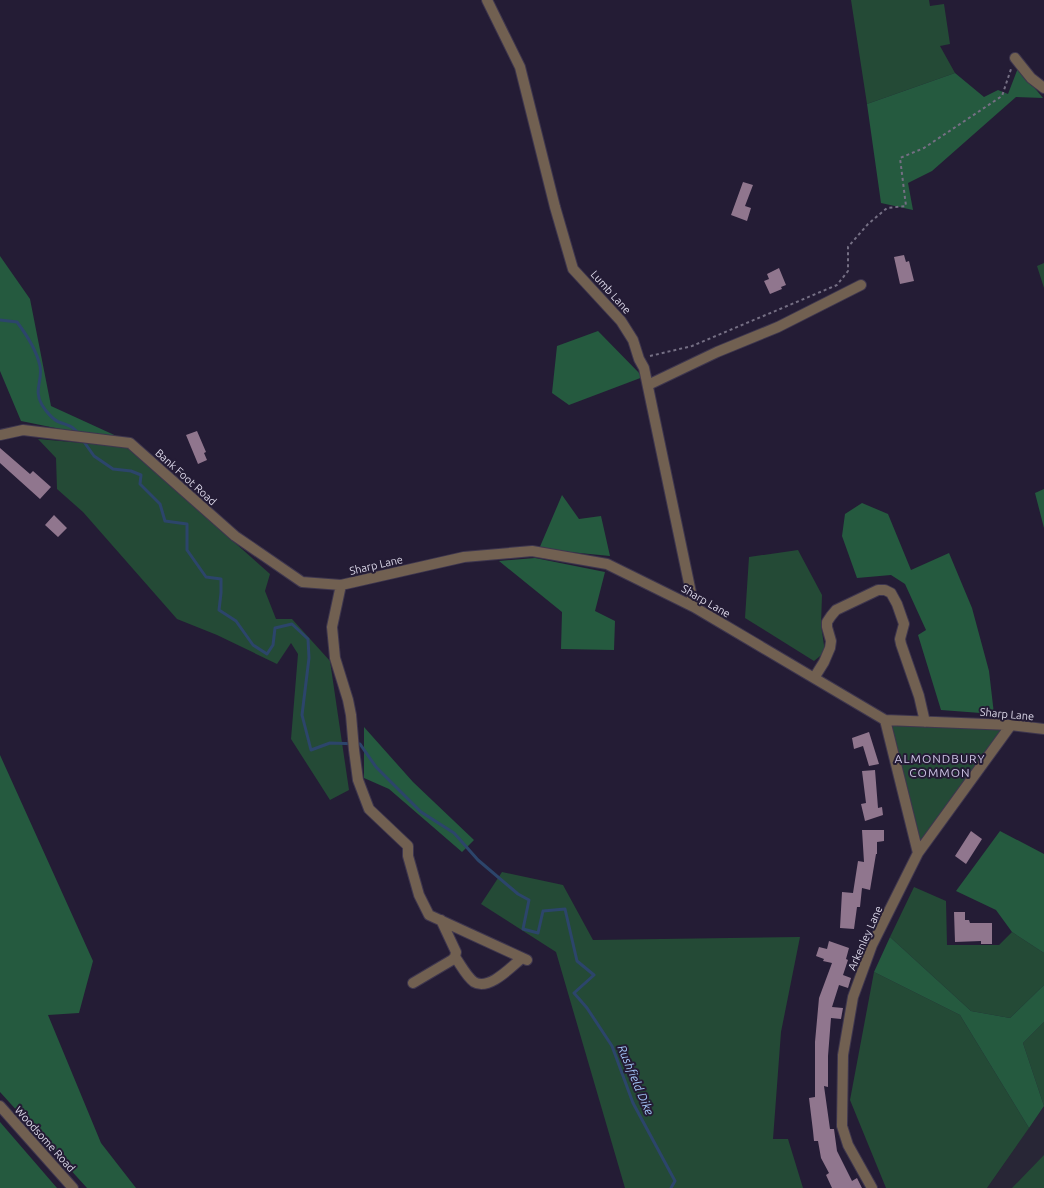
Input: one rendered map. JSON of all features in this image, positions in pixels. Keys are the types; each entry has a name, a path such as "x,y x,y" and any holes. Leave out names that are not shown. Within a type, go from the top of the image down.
{"street":[{"name":"Lumb Lane","path":"487,0 520,67 573,269 621,321 633,340 639,359 644,368 694,607"},
{"path":"1015,58 1031,78 1044,88"},
{"path":"648,385 717,352 778,327 861,286"},
{"name":"Bank Foot Road","path":"0,435 23,430 130,443 235,536 302,582 341,585"},
{"name":"Sharp Lane","path":"341,585 464,558 532,550 607,564 694,607 885,720 1011,725 1044,730"},
{"path":"341,585 332,626 335,658 351,715 358,780 369,809 408,846 408,856 419,895 429,915 441,920 524,959 486,984 475,982 467,975 455,957 456,952 441,920"},
{"path":"814,678 824,662 830,648 831,641 827,622 831,616 836,610 878,590 885,590 891,593 904,624 900,639 901,644 919,696 925,722"},
{"path":"885,720 918,853"},
{"name":"Arkenley Lane","path":"872,1188 848,1145 842,1126 843,1055 854,997 872,945 918,853 1011,725"},
{"path":"413,983 455,957"},
{"name":"Woodsome Road","path":"0,1106 73,1188"}],"path":[{"path":"639,359 692,346 837,285 848,271 848,247 868,224 887,208 906,206 900,158 924,148 1002,96 1015,58"}],"shaded area":[{"path":"1044,1106 1044,1188 987,1188"}],"green space":[{"path":"851,0 929,0 930,6 944,4 950,44 940,46 955,73 867,104"},
{"path":"1018,68 1043,98 1016,97 932,171 908,183 913,210 881,203 867,104 955,73 984,97 998,90 1008,94"},
{"path":"0,256 30,299 51,406 134,444 21,421 0,371"},
{"path":"1044,263 1044,288 1037,266"},
{"path":"598,331 643,377 569,405 552,393 557,346"},
{"path":"38,439 127,447 270,574 265,591 276,619 292,619 330,661 349,790 330,800 291,739 298,654 291,643 277,664 217,635 177,619 83,512 57,489 56,458"},
{"path":"1044,489 1044,528 1035,493"},
{"path":"562,495 579,519 601,516 610,556 539,549"},
{"path":"862,503 888,514 911,570 949,553 972,608 989,671 994,714 941,710 918,635 926,630 905,584 891,575 857,578 842,536 845,514"},
{"path":"798,550 822,595 821,625 825,652 814,661 745,618 749,557"},
{"path":"535,558 605,572 595,611 615,621 614,650 561,649 562,612 499,561"},
{"name":"ALMONDBURY COMMON","path":"887,721 1013,726 919,853"},
{"path":"364,727 413,782 474,840 462,852 389,789 364,778"},
{"path":"0,755 93,961 79,1013 48,1015 101,1143 136,1188 87,1188 0,1092"},
{"path":"1000,831 1044,854 1044,953 1012,932 996,910 956,891"},
{"path":"502,872 563,885 593,940 800,937 781,1032 773,1139 788,1139 803,1188 625,1188 556,952 481,904"},
{"path":"914,887 946,901 947,945 999,945 1012,932 1044,953 1044,985 1010,1018 971,1011 890,937"},
{"path":"890,937 971,1011 1010,1018 1044,985 1044,1022 1023,1043 1044,1106 1029,1128 960,1015 874,972"},
{"path":"874,972 960,1015 1029,1128 987,1188 886,1188 850,1100"},
{"path":"1044,1022 1044,1106 1023,1043"},
{"path":"0,1122 57,1188 0,1188"},
{"path":"1044,1155 1044,1188 1012,1188"}],"building":[{"path":"743,182 753,185 745,206 751,208 747,221 731,215"},
{"path":"904,255 906,262 909,261 914,281 900,284 894,257"},
{"path":"779,268 786,285 781,287 782,289 770,294 764,281 769,279 767,274"},
{"path":"197,431 206,452 204,453 207,460 198,464 186,435"},
{"path":"0,448 30,474 33,471 51,487 40,499 0,463"},
{"path":"54,515 67,528 58,537 45,525"},
{"path":"869,732 879,764 869,766 863,746 854,749 852,738"},
{"path":"875,770 878,808 882,807 883,815 865,821 861,804 866,803 862,771"},
{"path":"862,830 884,830 884,841 877,842 877,854 870,890 862,888 860,907 857,907 854,929 840,928 842,892 853,893 858,861 864,862"},
{"path":"971,831 982,839 966,864 955,856"},
{"path":"954,912 965,912 965,920 969,920 970,923 992,923 992,944 981,944 981,941 955,942"},
{"path":"829,941 849,948 846,959 848,960 843,975 851,978 848,988 839,985 832,1007 843,1008 841,1019 831,1018 828,1056 828,1087 824,1086 830,1129 834,1129 837,1151 852,1181 857,1178 862,1188 832,1188 826,1175 829,1173 821,1158 818,1141 814,1141 809,1098 815,1097 815,1042 819,998 832,963 823,961 824,959 816,956 819,947 827,949"}],"waterway":[{"name":"Rushfield Dike","path":"0,320 17,322 34,349 41,371 38,395 43,407 54,419 73,428 79,435"},
{"name":"Rushfield Dike","path":"82,439 94,456 113,469 131,471 141,475 140,484 160,504 165,521 187,524 187,550 206,577 221,579 219,610 236,621 253,645 267,654 273,645 275,628 292,624 308,639 309,658 302,715 311,750 330,743 360,744 376,767 421,812 454,833 478,860 518,894 529,900 523,929 538,933 543,911 565,909 577,961 594,975 574,993 587,1008 612,1046 633,1103 675,1181 671,1188"}],"district":[{"name":"ALMONDBURY COMMON","path":"940,765"}]}
